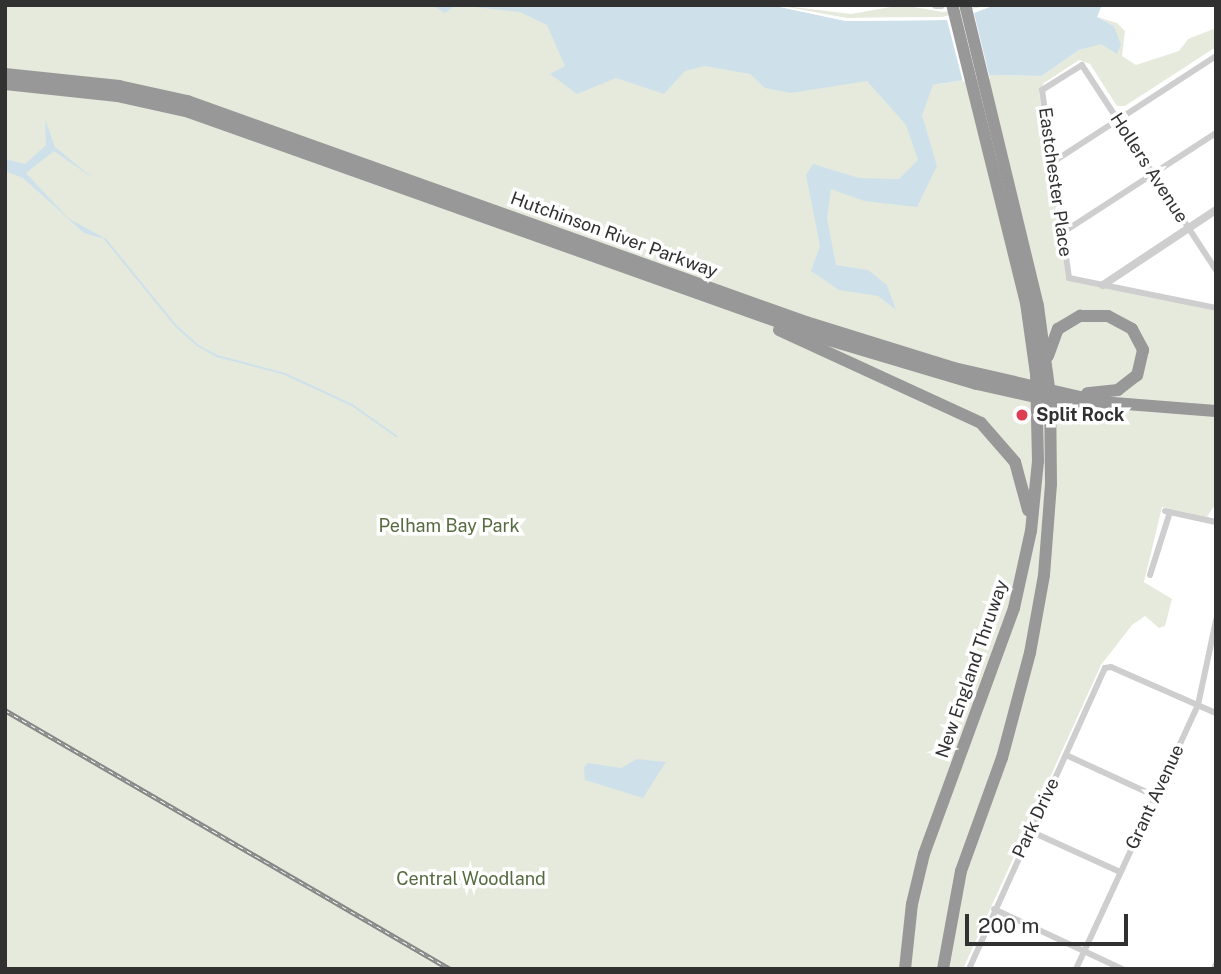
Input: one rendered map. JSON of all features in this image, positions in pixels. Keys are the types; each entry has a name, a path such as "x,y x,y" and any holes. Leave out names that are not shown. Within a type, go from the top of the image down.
{"highway":[{"name":"New England Thruway","path":"943,969 953,900 1010,731 1036,623 1050,505 1044,409 1047,359 1031,268 952,5"},
{"name":"New England Thruway","path":"905,969 918,875 996,666 1029,541 1044,409 1035,374 1024,294 965,5"},
{"name":"Hutchinson River Parkway","path":"5,74 119,86 187,101 835,332 1119,404 1216,411"},
{"name":"Hutchinson River Parkway","path":"5,84 127,97 201,116 869,353 1008,392 1104,411 1216,420"},
{"path":"5,92 47,88"},
{"path":"750,312 770,326 986,427 1010,452 1022,477 1029,541"},
{"path":"1044,386 1118,390 1137,374 1143,354 1139,338 1126,324 1090,314 1069,320 1058,329 1047,359"}],"street":[{"path":"936,5 941,5"},
{"path":"1053,162 1216,55"},
{"name":"Hollers Avenue","path":"1082,65 1216,271"},
{"name":"Eastchester Place","path":"1082,65 1042,90 1069,278 1103,285"},
{"path":"1062,233 1216,133"},
{"path":"1103,285 1216,210"},
{"path":"1103,285 1216,308"},
{"path":"1150,575 1168,512 1216,522"},
{"name":"Grant Avenue","path":"1076,969 1198,705 1216,620"},
{"name":"Park Drive","path":"969,969 1105,668 1111,667 1198,705"},
{"path":"1198,705 1216,713"},
{"path":"1066,755 1155,796"},
{"path":"1030,831 1120,872"},
{"path":"994,909 1122,969"},
{"path":"1214,969 1216,964"}],"green space":[{"name":"Pelham Bay Park","path":"5,5 524,5 933,85 995,75 1042,76 1079,50 1116,38 1114,26 1097,17 1117,23 1125,31 1122,56 1136,65 1179,51 1188,39 1216,28 1216,47 1125,106 1117,106 1090,64 1079,60 1044,83 1039,92 1066,277 1216,311 1216,503 1207,517 1162,507 1144,582 1172,599 1165,626 1159,628 1145,616 1132,625 1101,665 963,969 5,969"},
{"path":"777,5 851,14 902,5 943,12 988,5 942,17 846,18"}],"water":[{"path":"432,5 456,5 445,13"},
{"path":"456,5 771,5 846,21 947,20 995,5 1102,5 1097,17 1114,26 1121,45 1117,54 1101,44 1079,50 1042,76 995,75 933,85 922,115 937,166 917,207 864,201 831,189 827,218 836,265 868,270 887,285 896,310 878,296 839,290 811,271 820,246 806,175 813,164 859,178 899,179 918,160 906,125 867,81 791,93 765,88 750,74 705,66 685,71 664,94 616,78 577,94 550,74 565,66 547,25 520,12"},
{"path":"45,119 55,147 94,179 54,151 26,173 68,218 106,239 84,233 23,178 5,171 5,159 25,164 46,145"},
{"path":"637,759 666,762 643,798 585,780 584,767 588,763 621,768"}],"pier":[{"path":"771,5 846,18 946,17 995,5 974,13 990,79 963,82 947,20 846,21"}],"waterway":[{"path":"105,239 176,326 197,345 217,356 285,374 352,405 396,436"}],"railway":[{"path":"5,710 450,969"}],"place":[{"name":"Split Rock","path":"1022,415"}],"park label":[{"name":"Central Woodland","path":"471,879"}]}
